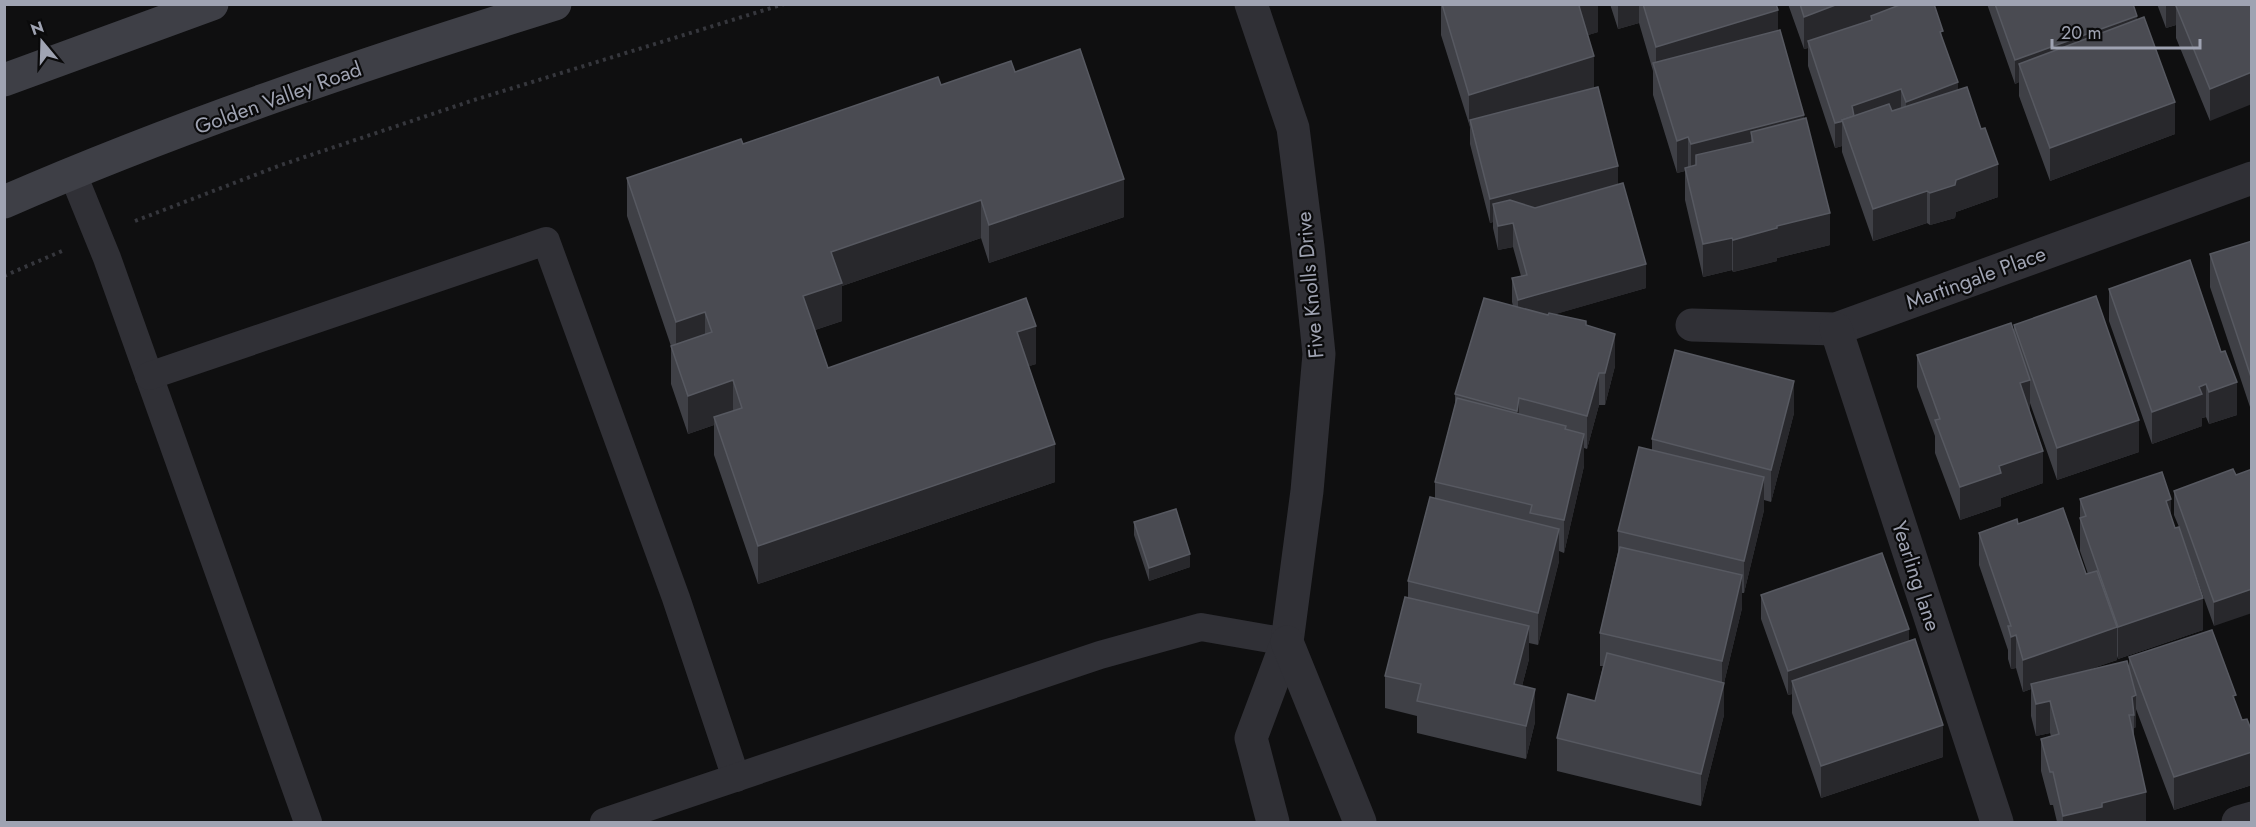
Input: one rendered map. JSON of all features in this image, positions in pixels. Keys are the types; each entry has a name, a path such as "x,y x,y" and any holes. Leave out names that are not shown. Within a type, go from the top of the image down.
{"main road":[{"path":"4,80 212,4"},
{"name":"Golden Valley Road","path":"4,202 72,172 304,86 555,4"}],"street":[{"name":"Five Knolls Drive","path":"1251,4 1293,128 1319,354 1307,491 1287,642 1251,738 1273,822"},
{"name":"Martingale Place","path":"1692,326 1836,329 2252,178"},
{"name":"Yearling lane","path":"1836,329 1997,822"},
{"path":"1287,642 1360,822"},
{"path":"2238,822 2252,818"}],"lane":[{"path":"72,172 149,376 308,822"},
{"path":"149,376 546,241 676,598 736,778"},
{"path":"604,822 1100,655 1201,627 1287,642"}],"path":[{"path":"4,276 98,236 292,161 474,100 784,4"}],"building":[{"path":"1442,4 1583,4 1579,6 1594,56 1469,95"},
{"path":"1643,4 1776,4 1778,10 1656,47"},
{"path":"1800,4 1838,4 1804,17"},
{"path":"1902,4 1934,4 1943,31 1940,32 1958,82 1906,102 1901,89 1852,106 1854,116 1835,123 1808,41 1872,20 1871,16"},
{"path":"1995,4 2133,4 2137,16 2015,60"},
{"path":"2179,4 2252,4 2252,72 2210,89 2176,6"},
{"path":"2144,17 2175,102 2050,148 2019,64"},
{"path":"1780,30 1804,115 1691,144 1688,137 1677,141 1653,63"},
{"path":"1080,49 1124,179 989,225 981,200 831,252 842,283 803,296 828,368 1026,298 1036,326 1017,332 1055,444 758,546 714,417 742,408 733,380 688,396 671,346 712,332 705,312 676,322 627,178 741,139 743,144 938,77 941,85 1011,61 1015,72"},
{"path":"1598,87 1618,166 1490,199 1470,120"},
{"path":"1967,87 1981,129 1985,128 1998,164 1956,180 1955,185 1930,193 1927,191 1873,209 1842,120 1889,104 1892,111"},
{"path":"1806,118 1830,213 1733,240 1732,238 1703,244 1685,168 1696,165 1696,155 1753,142 1751,132"},
{"path":"1623,183 1646,264 1518,300 1512,278 1527,275 1513,223 1498,226 1493,204 1510,200 1535,208"},
{"path":"2252,241 2252,377 2251,377 2210,254"},
{"path":"2190,260 2221,352 2225,351 2237,382 2209,392 2206,384 2199,387 2202,394 2152,412 2109,289"},
{"path":"2096,296 2139,420 2057,448 2014,325"},
{"path":"1484,298 1548,315 1549,313 1586,321 1586,325 1615,334 1605,373 1599,373 1587,416 1519,398 1517,411 1455,394"},
{"path":"2011,323 2030,380 2020,383 2043,451 1999,466 2001,473 1960,487 1935,420 1940,419 1917,355"},
{"path":"1675,350 1794,381 1771,470 1652,439"},
{"path":"1457,398 1566,426 1565,429 1584,434 1564,520 1530,513 1532,505 1435,482"},
{"path":"1639,447 1764,477 1744,561 1618,531"},
{"path":"2233,469 2236,475 2252,469 2252,589 2214,602 2174,491"},
{"path":"2162,472 2171,499 2166,501 2175,528 2179,527 2203,598 2118,627 2080,518 2086,516 2080,499"},
{"path":"1430,497 1559,529 1538,613 1408,581"},
{"path":"2063,508 2086,574 2097,571 2117,627 2023,660 2016,635 2011,637 2008,626 2011,626 1979,533 2017,519 2018,524"},
{"path":"1176,509 1190,554 1149,568 1134,522"},
{"path":"1620,547 1742,575 1722,661 1600,633"},
{"path":"1882,553 1909,629 1788,671 1761,595"},
{"path":"1405,597 1529,626 1514,684 1535,689 1526,726 1417,701 1421,684 1385,676"},
{"path":"2212,630 2236,695 2233,696 2242,720 2247,719 2252,732 2252,752 2174,777 2129,657"},
{"path":"1915,639 1943,725 1821,766 1792,681"},
{"path":"1607,653 1724,683 1701,774 1557,738 1568,694 1595,701"},
{"path":"2127,661 2136,695 2132,697 2134,715 2129,715 2146,792 2102,803 2102,807 2063,816 2053,772 2050,772 2041,739 2059,734 2050,701 2036,704 2031,684"}]}
